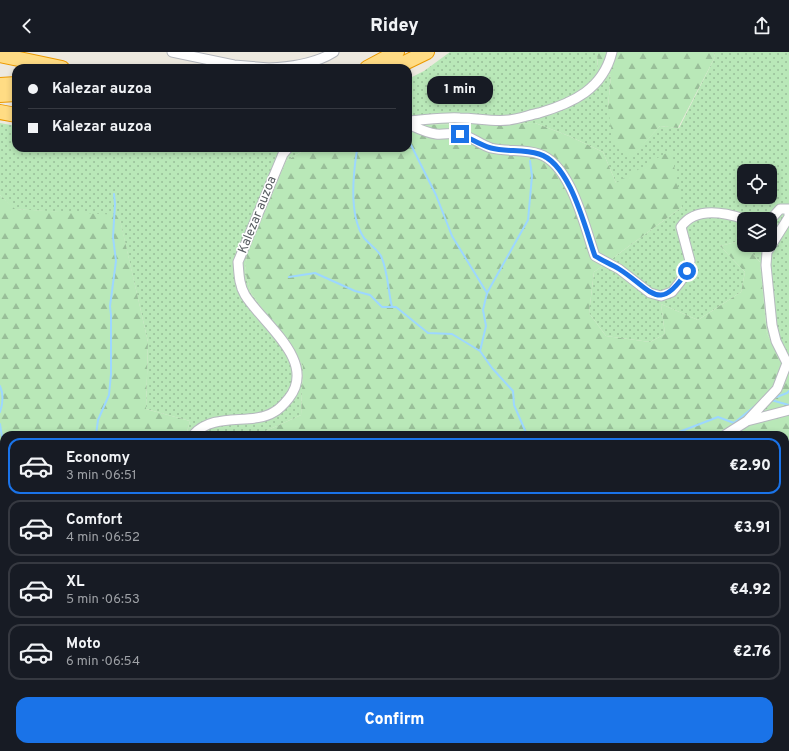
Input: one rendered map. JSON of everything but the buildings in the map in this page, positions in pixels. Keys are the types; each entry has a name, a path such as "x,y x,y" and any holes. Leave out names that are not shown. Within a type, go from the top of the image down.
{"highway":[{"path":"374,64 397,52"},
{"path":"402,64 428,52"},
{"path":"411,64 428,52"},
{"path":"0,55 43,64"},
{"path":"0,84 12,84"},
{"path":"0,95 12,94"},
{"path":"0,112 12,114"}],"street":[{"path":"172,52 234,64"},
{"path":"303,64 327,57 334,52"},
{"path":"412,123 458,118 508,120 553,109 570,103 587,92 600,78 609,64 612,52"},
{"path":"412,125 418,129 437,134 460,134 490,148 522,150 541,154 557,166 568,183 578,206 595,256 619,269 650,293 656,295 662,296 672,292 687,271 690,261 681,227 687,218 701,213 715,213 737,218"},
{"name":"Kalezar auzoa","path":"196,431 213,423 273,413 284,404 294,392 297,378 296,365 284,342 245,295 239,278 238,262 284,152"},
{"path":"777,212 780,209 789,209"},
{"path":"731,431 747,421 777,389 787,363 776,341 772,325 766,265 767,252 789,217 789,213"},
{"path":"747,421 789,410"}],"green space":[{"path":"450,52 597,52 598,71 611,75 608,106 630,158 660,126 679,128 715,57 714,52 789,52 789,373 767,334 760,262 750,252 777,252 777,212 737,212 737,242 720,246 745,272 741,292 698,320 661,304 665,334 650,342 606,336 589,313 594,272 682,207 616,183 603,152 569,136 535,123 412,125 412,77 424,71"},
{"path":"597,52 714,52 715,57 678,128 660,126 630,159 613,143 608,106 611,75 598,71"},
{"path":"0,123 12,125 12,152 301,152 286,161 247,253 245,271 251,293 303,366 301,415 266,431 187,431 190,421 146,409 148,342 119,216 14,209 0,195"},
{"path":"535,123 569,136 603,152 616,183 671,150 682,207 594,272 589,313 606,336 650,342 665,334 661,304 698,320 741,292 745,272 720,246 737,242 737,252 750,252 760,262 767,334 789,373 789,431 266,431 301,415 303,366 251,293 245,271 247,253 286,161 301,152 412,152 412,125"},
{"path":"0,195 15,209 119,215 148,342 146,409 190,421 187,431 0,431"}],"waterway":[{"path":"412,147 436,195 452,236 487,293"},
{"path":"357,152 353,195 356,218 359,229 364,238 381,256 385,268 392,307"},
{"path":"480,351 486,326 483,310 487,293 528,220 532,176 530,161"},
{"path":"97,431 98,420 109,395 111,374 110,306 116,261 113,237 115,204 114,194"},
{"path":"289,277 315,273 355,291 370,295 382,307 396,307 428,333 452,334 480,351 492,368 513,391 514,405 525,431"},
{"path":"0,386 3,399 0,412"},
{"path":"774,398 789,391"},
{"path":"771,400 789,405"},
{"path":"682,431 718,417 734,423 755,406"},
{"path":"0,424 1,431"}],"route":[{"path":"460,134 476,140 490,148 522,150 541,154 557,166 568,183 578,206 595,256 619,269 650,293 662,296 672,292 687,271"}]}
